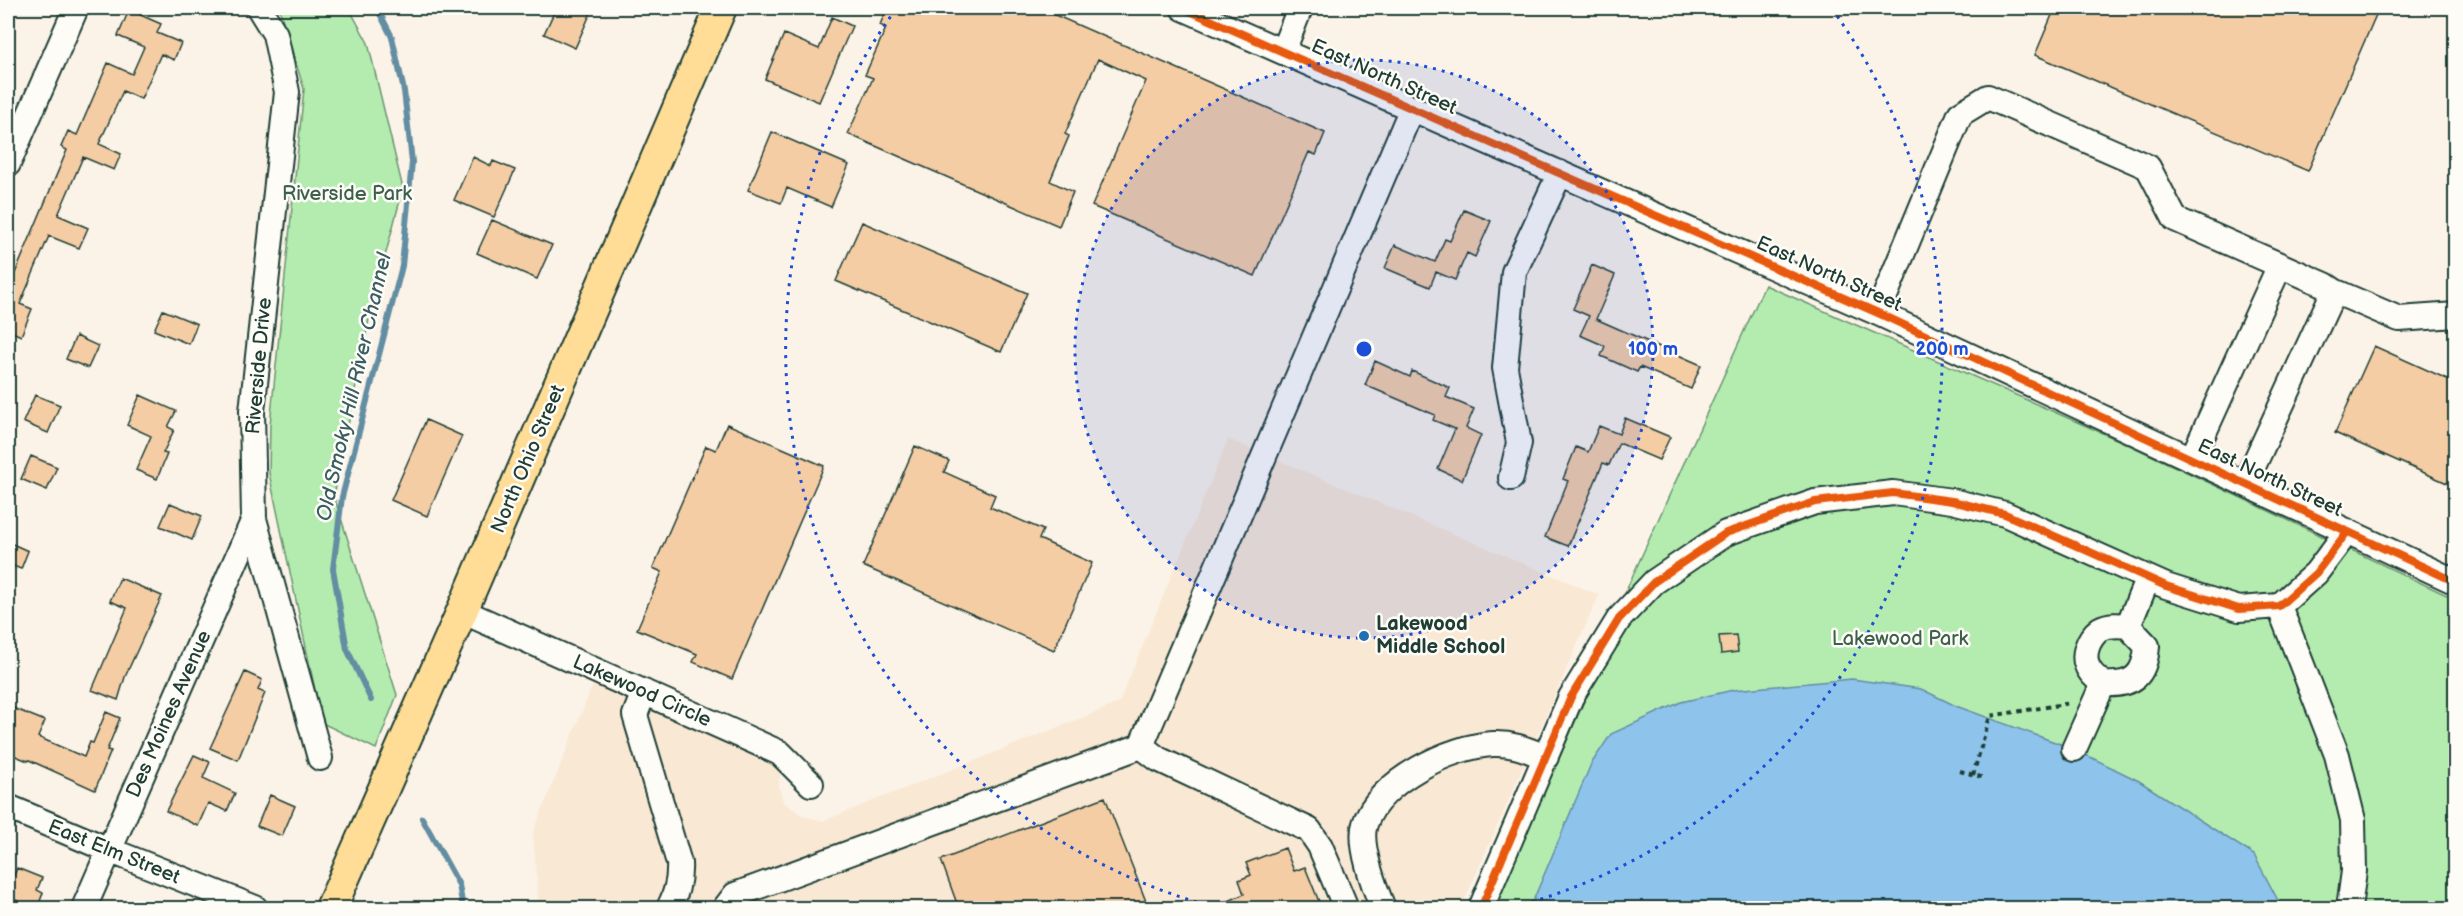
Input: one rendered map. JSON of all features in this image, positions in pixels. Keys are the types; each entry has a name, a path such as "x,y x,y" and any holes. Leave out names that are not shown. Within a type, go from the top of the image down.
{"main road":[{"name":"North Ohio Street","path":"332,909 721,8"}],"street":[{"path":"8,164 76,8"},
{"name":"Riverside Drive","path":"258,8 275,34 287,92 252,411 255,519 320,758"},
{"name":"East North Street","path":"1183,8 1878,313 2456,582"},
{"path":"1282,51 1300,8"},
{"path":"1878,313 1960,114 1988,97 2148,167 2175,219 2399,319 2456,315"},
{"path":"725,909 735,895 1141,746 1412,108"},
{"path":"1511,478 1519,442 1505,368 1514,272 1560,173"},
{"path":"2192,459 2280,265"},
{"path":"2245,484 2334,291"},
{"path":"1481,909 1571,698 1619,618 1654,582 1726,533 1815,502 1893,493 1952,501 2005,514 2166,586 2238,609 2279,606 2316,573 2347,532"},
{"name":"Des Moines Avenue","path":"84,909 255,519"},
{"path":"2128,626 2148,578"},
{"path":"2279,606 2337,755 2353,820 2354,871 2349,909"},
{"name":"Lakewood Circle","path":"462,611 780,753 811,784"},
{"path":"2074,749 2100,692 2135,679 2146,664 2147,646 2128,626 2112,625 2101,628 2089,640 2085,656 2088,669 2100,692"},
{"path":"644,692 635,715 679,862 680,878 669,909"},
{"path":"1383,909 1366,860 1364,824 1384,793 1409,772 1453,753 1472,748 1492,744 1519,746 1546,757"},
{"path":"1141,746 1158,759 1309,830 1320,846 1346,909"},
{"name":"East Elm Street","path":"8,807 255,909"}],"path":[{"path":"1973,775 1990,716 2100,692"},
{"path":"1960,771 1985,778"}],"shaded area":[{"name":"Lakewood Middle School","path":"1228,439 1599,595 1461,908 539,908 533,833 596,677 771,758 780,770 779,787 783,801 801,815 823,821 1119,703"}],"green space":[{"name":"Riverside Park","path":"279,8 349,8 368,43 403,189 371,309 334,496 397,695 376,749 322,723 269,473 270,425 304,89"},
{"name":"Lakewood Park","path":"1765,285 2125,443 2455,599 2455,908 1494,908 1595,676 1628,586"}],"water":[{"path":"1852,679 1921,689 1956,706 2074,749 2139,781 2254,855 2282,908 1530,908 1591,764 1611,734 1681,702 1733,690"}],"building":[{"path":"556,8 593,8 575,48 544,34"},
{"path":"887,8 1039,8 1325,133 1316,155 1309,152 1255,276 1092,206 1146,81 1098,59 1065,134 1069,136 1050,181 1073,192 1059,226 848,134 873,78 865,75 886,28 880,25"},
{"path":"2055,8 2379,8 2308,171 2035,55"},
{"path":"129,10 161,24 157,33 181,43 174,60 161,54 141,99 123,91 99,144 121,154 114,170 83,157 58,215 88,228 79,248 49,236 20,304 32,309 21,336 8,330 8,290 67,150 61,147 68,131 77,135 108,63 132,74 144,47 118,36"},
{"path":"832,17 852,26 819,102 765,79 784,34 819,49"},
{"path":"772,132 849,165 831,207 787,188 781,203 748,190"},
{"path":"473,157 491,166 493,161 515,170 494,217 454,200"},
{"path":"1464,210 1491,221 1475,257 1467,253 1455,280 1436,272 1430,287 1385,268 1395,245 1435,262 1445,239 1450,241"},
{"path":"492,220 552,245 537,279 477,253"},
{"path":"862,222 1027,293 1001,352 836,281"},
{"path":"1592,265 1615,275 1596,319 1701,365 1691,389 1640,367 1637,372 1601,356 1605,346 1580,335 1589,316 1573,309"},
{"path":"163,310 197,324 189,344 154,330"},
{"path":"76,336 98,346 88,368 66,359"},
{"path":"2374,346 2456,383 2456,487 2335,433"},
{"path":"1375,361 1410,377 1412,371 1450,388 1446,397 1474,409 1466,428 1481,435 1462,480 1438,469 1455,429 1433,420 1435,415 1365,385"},
{"path":"35,395 60,405 48,433 23,422"},
{"path":"140,395 176,411 168,427 174,430 163,453 167,454 157,479 136,470 151,436 127,425"},
{"path":"1625,418 1670,437 1659,460 1619,443 1609,465 1603,463 1568,546 1545,537 1568,481 1563,479 1576,447 1588,452 1599,426 1619,434"},
{"path":"426,420 462,436 427,516 391,500"},
{"path":"727,424 824,466 732,679 693,662 697,654 637,629 662,572 653,568 706,446 716,450"},
{"path":"915,446 949,461 944,472 995,495 990,507 1043,530 1039,539 1092,563 1054,650 863,566"},
{"path":"31,456 57,467 47,490 21,479"},
{"path":"170,503 202,516 192,540 160,526"},
{"path":"8,542 28,551 21,569 8,564"},
{"path":"120,578 162,596 125,677 118,700 92,690 127,608 110,601"},
{"path":"1736,635 1738,652 1721,654 1719,636"},
{"path":"245,672 262,680 258,690 265,693 238,760 210,748"},
{"path":"8,706 45,721 38,737 84,757 90,742 93,743 106,712 120,718 107,750 111,751 95,790 8,753"},
{"path":"194,755 210,762 203,778 235,793 227,811 208,803 198,826 166,811"},
{"path":"270,795 295,806 282,836 257,826"},
{"path":"1105,797 1149,909 959,909 941,860"},
{"path":"1285,848 1294,871 1305,867 1322,909 1211,909 1244,894 1239,880 1251,875 1246,863"},
{"path":"17,868 42,878 37,890 43,893 37,909 8,897 8,890"}],"waterway":[{"name":"Old Smoky Hill River Channel","path":"371,700 347,649 333,569 342,497 402,266 412,162 404,91 392,37 377,8"},
{"name":"Old Smoky Hill River Channel","path":"422,818 459,885 463,908"}],"cycle path":[{"path":"1183,8 1878,313 2456,582"},
{"path":"1481,908 1571,697 1619,619 1654,582 1726,533 1815,502 1893,493 1952,501 2005,514 2166,586 2239,609 2279,606 2316,573 2347,532"}],"place":[{"name":"Lakewood Middle School","path":"1364,636"}]}
